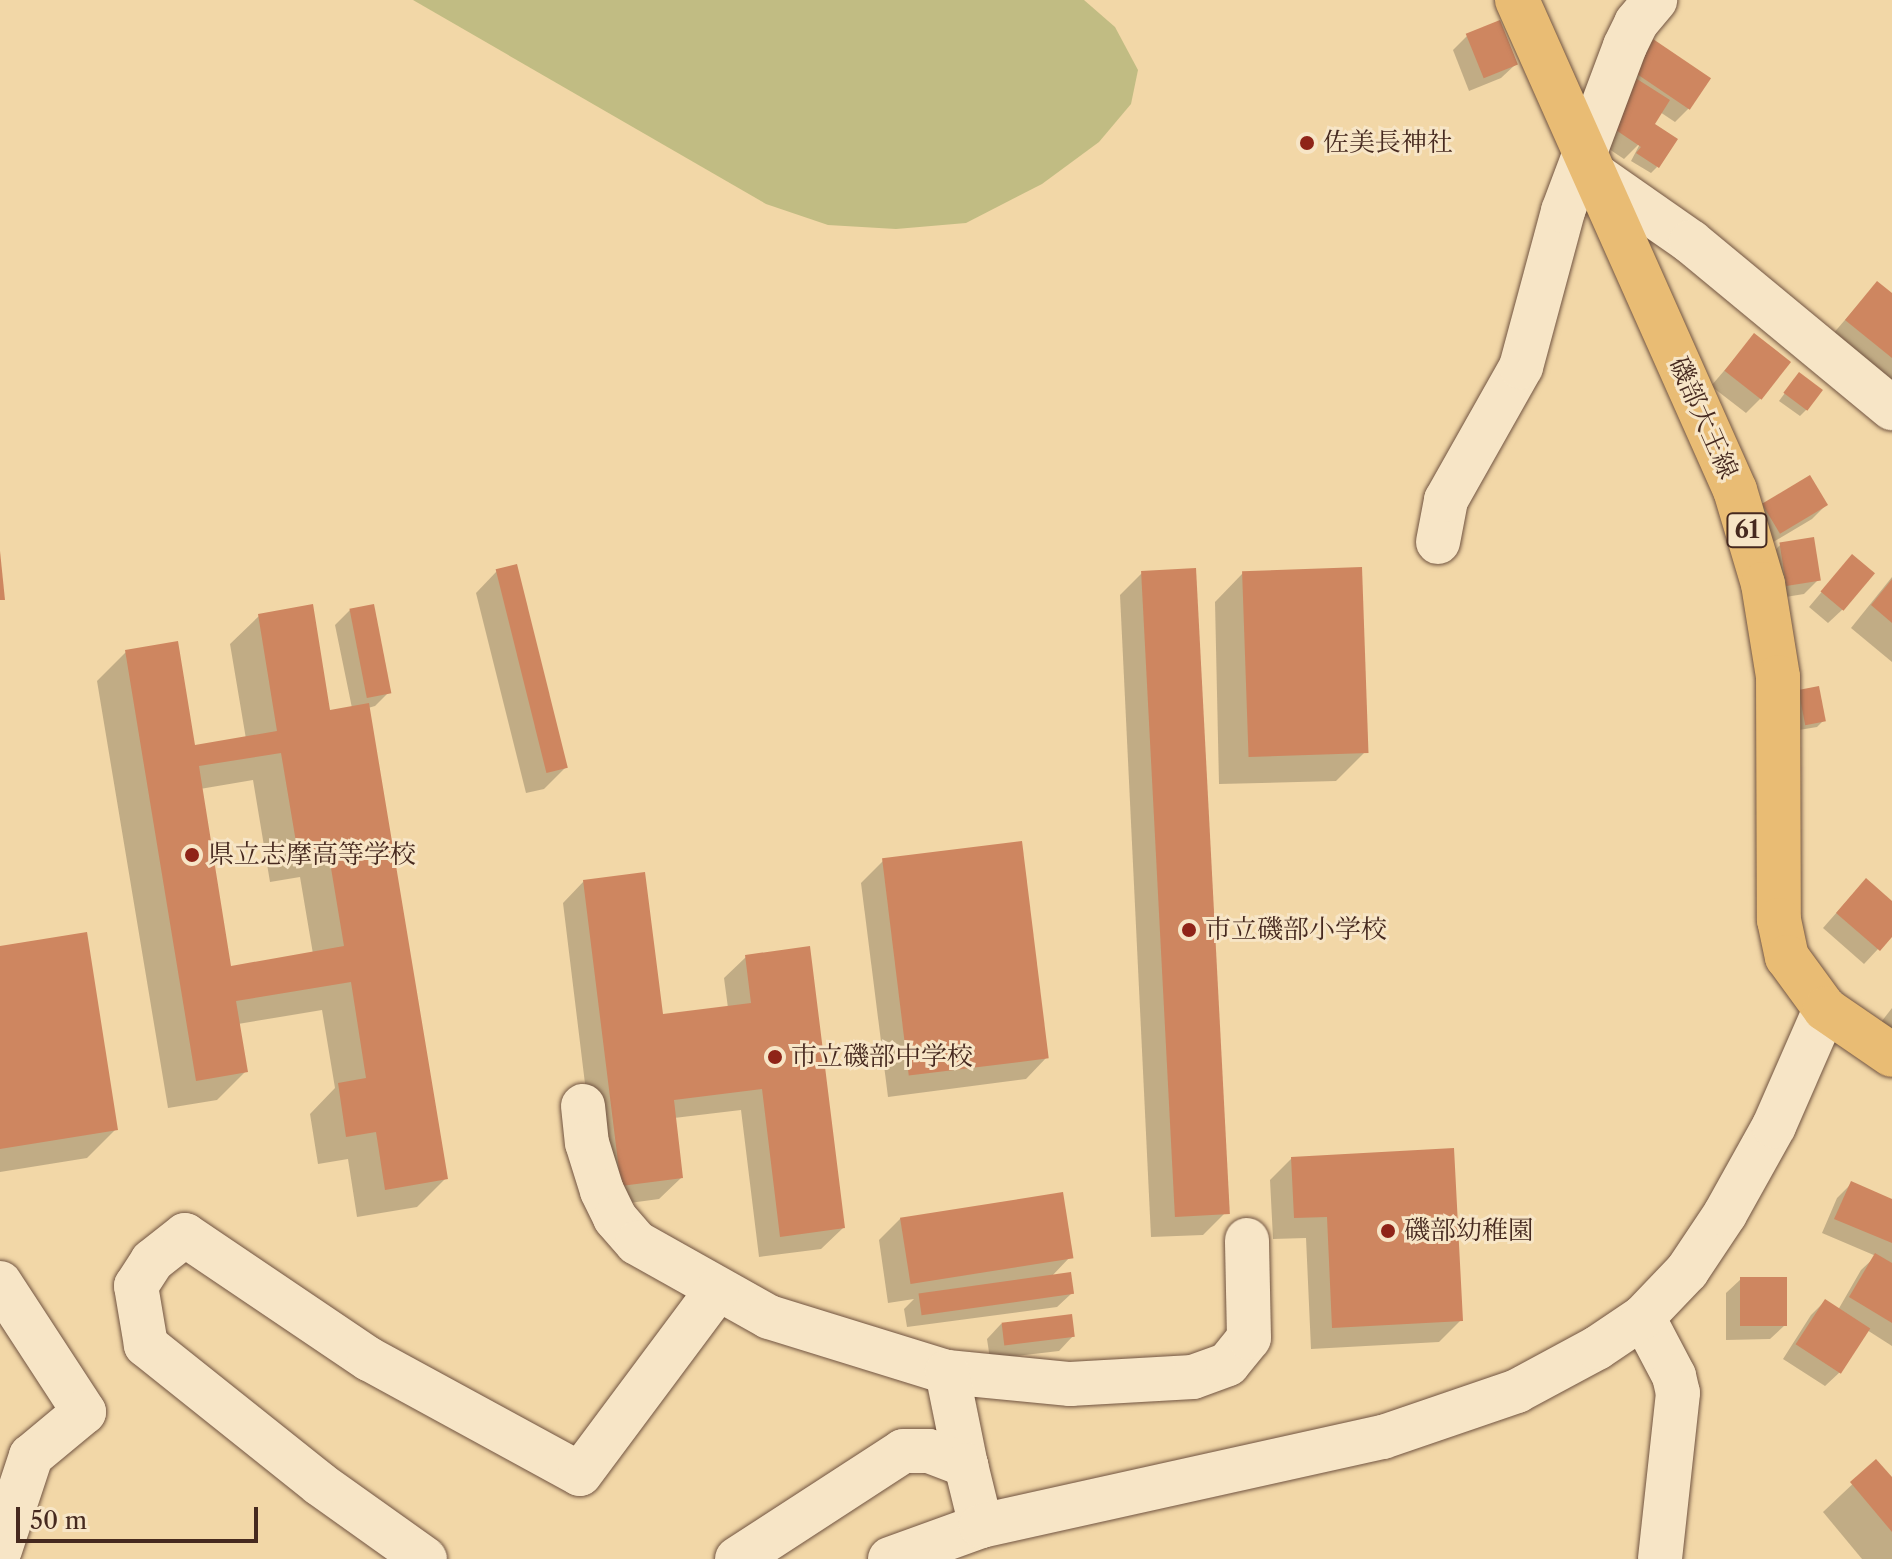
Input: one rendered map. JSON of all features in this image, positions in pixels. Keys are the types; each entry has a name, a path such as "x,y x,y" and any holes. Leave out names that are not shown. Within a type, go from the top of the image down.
{"main road":[{"name":"磯部大王線","path":"1517,0 1735,490 1763,584 1778,677 1779,920 1787,957 1825,1009 1892,1055"}],"street":[{"path":"1438,542 1451,489 1521,367 1563,211 1590,164 1625,46 1636,23 1655,0"},
{"path":"1590,164 1691,242 1892,408"},
{"path":"890,1559 981,1526 1383,1437 1517,1391 1597,1348 1643,1317 1687,1271 1725,1214 1774,1126 1825,1009"},
{"path":"583,1106 587,1143 602,1191 615,1218 637,1243 769,1317 947,1372 1070,1384 1193,1377 1228,1364 1249,1338 1247,1240"},
{"path":"425,1559 320,1484 146,1345 136,1286 152,1261 185,1235 369,1359 580,1474 717,1290"},
{"path":"0,1283 84,1412 31,1456 3,1529"},
{"path":"1643,1317 1666,1359 1678,1393 1660,1559"},
{"path":"947,1372 981,1526"},
{"path":"737,1559 903,1451 929,1451 966,1465"}],"shaded area":[{"path":"413,0 1084,0 1115,27 1138,70 1131,104 1099,142 1042,184 966,223 896,229 828,225 766,204"}],"building":[{"path":"1500,20 1518,65 1484,78 1466,34"},
{"path":"1653,39 1711,78 1690,110 1632,71"},
{"path":"1637,79 1670,100 1655,124 1678,139 1659,168 1636,153 1641,147 1607,124"},
{"path":"1877,281 1892,293 1892,358 1845,320"},
{"path":"1754,333 1791,362 1761,400 1724,371"},
{"path":"1799,372 1823,390 1807,411 1783,393"},
{"path":"1810,475 1828,505 1780,534 1762,504"},
{"path":"1814,537 1821,580 1786,586 1779,542"},
{"path":"0,551 5,600 0,600"},
{"path":"1852,554 1875,573 1843,611 1821,592"},
{"path":"517,564 568,768 546,773 496,569"},
{"path":"1362,567 1368,753 1249,757 1242,571"},
{"path":"1196,568 1230,1214 1175,1217 1141,571"},
{"path":"1892,579 1892,623 1871,605"},
{"path":"313,604 330,710 369,703 448,1179 385,1190 376,1132 346,1137 338,1083 366,1078 351,982 236,1001 248,1072 196,1081 125,650 178,641 195,745 277,731 258,614","holes":["281,753 298,854 328,850 344,946 231,966 199,766"]},
{"path":"374,604 391,693 367,698 349,609"},
{"path":"1819,686 1826,721 1805,725 1798,690"},
{"path":"1022,841 1049,1058 909,1076 882,858"},
{"path":"645,872 663,1014 751,1003 745,955 810,946 845,1228 780,1237 762,1089 674,1100 683,1178 621,1186 583,880"},
{"path":"1866,878 1892,901 1892,937 1880,951 1836,913"},
{"path":"87,932 118,1130 0,1149 0,946"},
{"path":"1454,1148 1463,1321 1332,1328 1327,1217 1294,1218 1291,1157"},
{"path":"1851,1181 1892,1199 1892,1243 1834,1219"},
{"path":"1063,1192 1073,1258 911,1284 900,1218"},
{"path":"1875,1253 1892,1263 1892,1323 1849,1297"},
{"path":"1071,1272 1074,1294 922,1315 918,1293"},
{"path":"1740,1277 1787,1277 1787,1326 1740,1326"},
{"path":"1825,1299 1870,1328 1841,1374 1796,1344"},
{"path":"1072,1314 1075,1337 1004,1345 1002,1323"},
{"path":"1876,1459 1892,1477 1892,1532 1850,1482"}],"place":[{"name":"佐美長神社","path":"1307,143"},
{"name":"県立志摩高等学校","path":"192,855"},
{"name":"市立磯部小学校","path":"1189,930"},
{"name":"市立磯部中学校","path":"775,1057"},
{"name":"磯部幼稚園","path":"1388,1231"}]}
